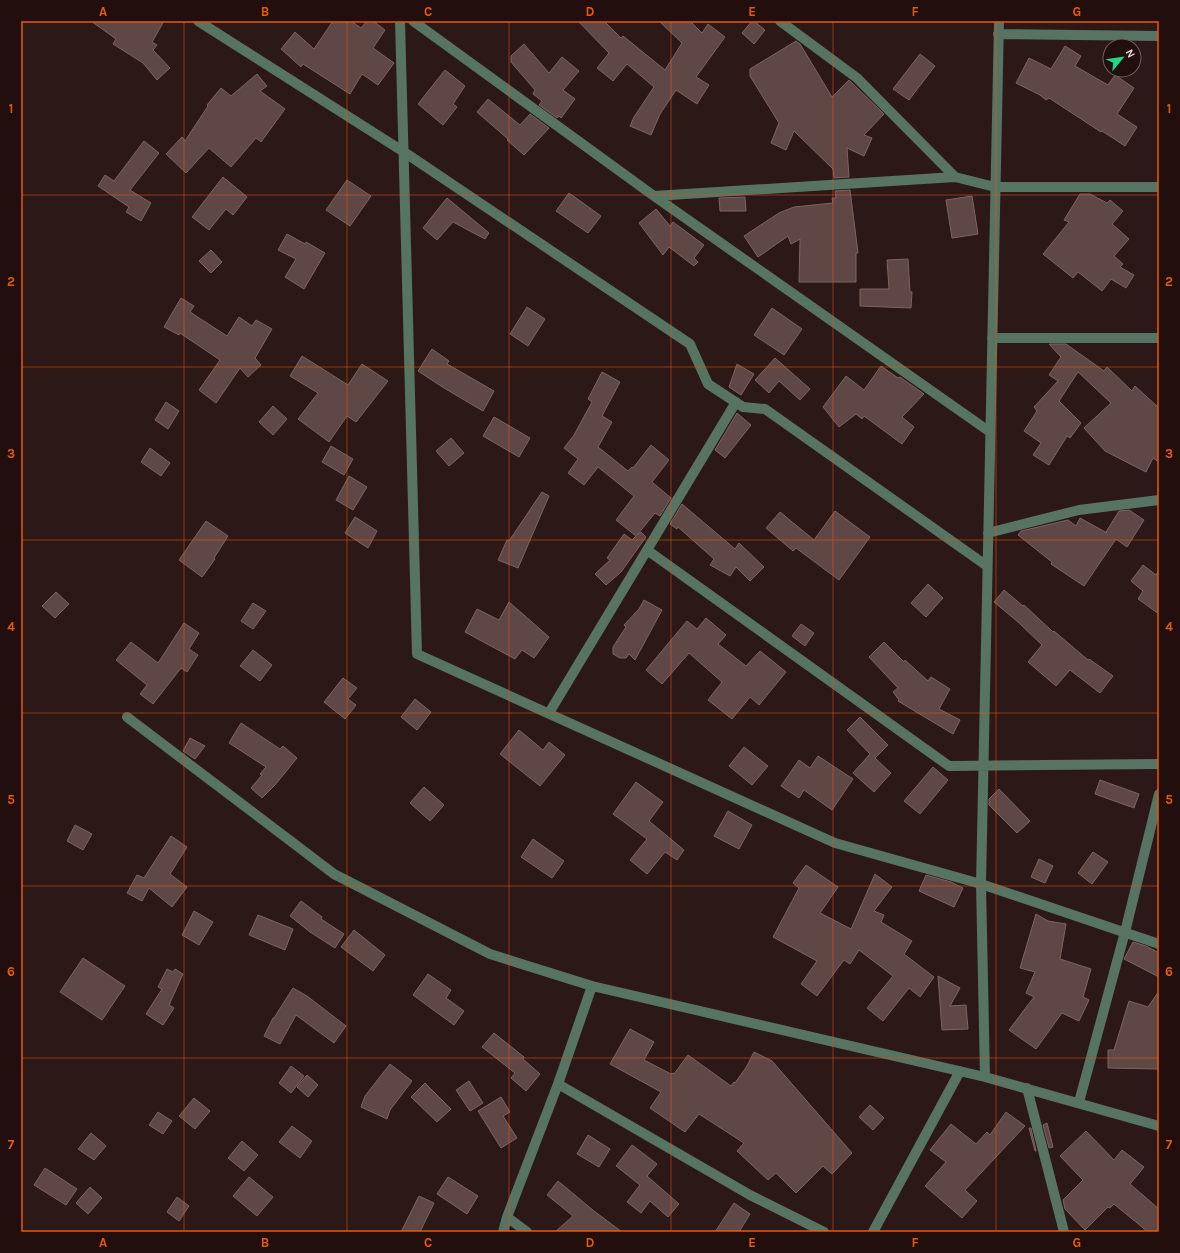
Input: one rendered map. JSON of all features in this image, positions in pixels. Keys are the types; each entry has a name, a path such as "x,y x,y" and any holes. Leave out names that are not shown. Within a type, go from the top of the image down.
{"street":[{"path":"198,21 404,152 690,344 708,384 743,407 765,409 987,566"},
{"path":"400,21 417,654 835,843 981,884 1159,944"},
{"path":"413,21 654,196 990,432"},
{"path":"780,21 857,78 955,177"},
{"path":"985,1077 981,884 999,21"},
{"path":"998,34 1159,36"},
{"path":"654,196 955,177 995,187 1159,187"},
{"path":"992,338 1159,338"},
{"path":"549,713 736,402"},
{"path":"988,533 1079,510 1159,500"},
{"path":"647,550 948,766 1159,764"},
{"path":"127,717 334,874 490,954 592,986 985,1077 1079,1102 1159,1126"},
{"path":"1079,1102 1125,932 1159,794"},
{"path":"503,1232 507,1217 558,1084 592,986"},
{"path":"873,1232 960,1071"},
{"path":"558,1084 750,1195 824,1232"},
{"path":"1027,1088 1064,1232"},
{"path":"507,1217 527,1232"}],"building":[{"path":"91,21 164,21 152,42 157,45 153,50 170,68 157,80 143,63 113,44 116,39"},
{"path":"333,21 351,21 361,28 367,21 373,21 385,30 373,48 394,63 378,85 362,74 350,94 303,64 301,67 281,49 295,32 314,49"},
{"path":"578,21 604,21 621,38 623,36 665,70 682,43 659,21 690,21 702,33 708,24 725,37 696,77 709,85 697,104 676,90 660,114 651,135 630,126 634,117 654,87 627,64 613,81 597,68 609,53"},
{"path":"752,21 765,30 754,44 742,33"},
{"path":"796,41 800,44 832,97 849,80 884,114 864,135 872,138 864,156 847,148 849,177 834,178 833,169 794,131 786,150 771,143 779,123 750,76 750,69"},
{"path":"524,44 549,73 562,57 579,71 563,90 575,99 561,118 559,116 557,118 539,105 542,101 533,94 535,90 511,62 511,56"},
{"path":"1065,46 1081,56 1075,66 1108,85 1113,78 1119,78 1134,88 1117,114 1137,127 1125,146 1049,98 1046,100 1040,95 1016,83 1029,58 1051,69"},
{"path":"920,54 935,66 909,100 893,89"},
{"path":"445,70 465,86 453,104 457,107 443,125 418,104"},
{"path":"257,74 267,86 260,91 285,109 261,142 256,138 231,167 209,148 186,173 166,154 182,137 185,141 208,106 207,105 221,88 231,96"},
{"path":"488,99 520,125 530,114 549,128 524,155 477,112"},
{"path":"144,141 159,153 130,190 151,203 141,221 126,212 129,207 98,186 105,175 114,181"},
{"path":"223,177 247,197 233,215 226,209 209,230 192,217"},
{"path":"347,180 371,196 350,226 326,210"},
{"path":"850,190 858,253 856,253 856,282 799,282 800,239 791,244 788,236 758,257 744,236 779,213 794,207 833,203 832,198 836,198 835,191"},
{"path":"569,193 601,216 588,233 556,211"},
{"path":"1080,194 1090,194 1107,203 1110,200 1123,211 1112,224 1129,239 1114,256 1123,264 1120,267 1134,275 1126,288 1111,279 1102,291 1078,272 1073,278 1043,254 1069,222 1064,220"},
{"path":"972,196 978,234 952,238 946,200"},
{"path":"745,197 746,211 720,211 719,198"},
{"path":"447,198 489,233 485,239 453,222 437,240 423,228"},
{"path":"656,209 670,226 673,222 704,245 694,258 698,262 694,266 669,247 663,255 639,223"},
{"path":"287,234 305,244 306,242 325,253 304,289 285,277 296,259 278,250"},
{"path":"211,250 222,262 211,273 199,261"},
{"path":"908,259 910,292 912,292 911,308 860,306 860,289 889,289 887,260"},
{"path":"181,298 194,306 190,312 227,336 239,317 252,326 256,320 272,329 255,358 261,365 248,377 240,368 216,403 199,390 220,360 180,333 179,335 164,327"},
{"path":"527,307 545,319 528,346 510,334"},
{"path":"772,308 802,329 784,355 754,335"},
{"path":"1049,344 1066,344 1104,371 1107,367 1132,391 1135,386 1159,408 1159,462 1153,458 1146,472 1105,451 1084,428 1111,403 1078,372 1059,401 1081,423 1070,438 1067,436 1049,465 1033,455 1041,443 1024,431 1037,411 1034,407 1058,381 1049,375 1061,357"},
{"path":"432,349 449,361 447,364 494,391 483,411 418,371"},
{"path":"302,356 348,385 362,364 388,381 356,422 347,416 329,442 298,419 318,393 290,376"},
{"path":"775,358 810,389 800,400 779,381 769,393 755,380"},
{"path":"737,364 754,374 741,395 729,387"},
{"path":"881,366 924,394 902,417 914,427 902,444 864,416 862,419 856,414 839,427 823,407 846,376 864,390"},
{"path":"602,372 620,382 602,416 612,422 598,447 628,471 632,467 633,468 651,445 669,460 652,482 671,498 660,516 655,513 637,535 641,532 646,537 621,572 606,585 595,574 610,560 607,558 624,534 632,540 636,536 616,520 634,496 598,467 584,485 568,473 578,459 564,448 574,435 592,402 588,399"},
{"path":"166,402 179,411 168,429 155,420"},
{"path":"273,406 287,419 273,435 259,422"},
{"path":"737,413 751,425 725,458 715,450"},
{"path":"494,417 530,438 519,457 483,436"},
{"path":"451,438 464,453 449,466 436,451"},
{"path":"331,446 353,459 344,475 322,462"},
{"path":"150,448 170,463 161,476 141,462"},
{"path":"349,476 367,487 353,510 336,500"},
{"path":"542,492 549,496 518,568 498,560 507,540 509,541"},
{"path":"682,504 735,549 739,543 764,567 750,581 736,567 730,576 710,565 714,559 678,527 677,529 670,524"},
{"path":"1129,510 1144,520 1127,547 1116,539 1084,586 1051,564 1052,562 1018,535 1021,531 1068,520 1076,526 1080,518 1107,533 1106,532 1119,511"},
{"path":"835,511 870,537 839,580 796,548 793,551 766,528 780,512 814,540"},
{"path":"355,517 377,531 368,548 345,533"},
{"path":"206,521 228,536 214,558 215,559 202,577 179,560"},
{"path":"1143,565 1156,575 1159,570 1159,614 1138,599 1143,591 1131,581"},
{"path":"928,584 943,598 926,617 911,603"},
{"path":"1004,590 1023,606 1024,605 1053,632 1054,631 1088,660 1089,659 1113,676 1100,693 1070,670 1056,686 1028,662 1042,645 994,602"},
{"path":"56,592 69,604 55,618 42,606"},
{"path":"644,600 662,610 635,660 629,654 626,658 620,658 613,654 613,647 626,627 624,625 639,609"},
{"path":"509,602 549,637 534,658 522,650 515,659 465,632 477,609 499,620"},
{"path":"253,603 266,611 253,629 241,621"},
{"path":"706,618 726,635 718,644 746,666 760,651 786,672 759,705 750,697 732,719 708,700 722,682 689,653 662,684 646,670 687,621 697,629"},
{"path":"184,623 199,633 189,649 198,655 187,672 181,668 153,704 140,694 147,685 116,660 131,642 158,663"},
{"path":"801,624 814,633 805,646 792,636"},
{"path":"884,642 904,662 905,660 928,681 931,677 950,689 939,709 960,720 953,734 898,701 899,700 893,692 898,688 869,657"},
{"path":"253,650 272,665 260,681 240,666"},
{"path":"343,678 357,688 348,699 356,705 345,719 324,702"},
{"path":"415,699 431,712 417,730 401,717"},
{"path":"860,717 888,745 875,758 891,773 874,792 853,773 870,754 847,730"},
{"path":"241,723 280,749 283,746 297,758 275,785 262,798 251,788 262,775 260,774 266,767 229,743"},
{"path":"519,730 543,750 549,742 565,755 540,786 500,754"},
{"path":"190,738 205,746 195,759 183,751"},
{"path":"744,747 768,766 752,785 729,766"},
{"path":"818,756 853,779 832,810 804,790 799,798 781,786 799,760 810,768"},
{"path":"933,767 948,780 920,814 904,801"},
{"path":"1100,780 1139,794 1134,808 1095,794"},
{"path":"636,782 663,802 649,821 684,850 677,860 665,852 647,874 630,860 647,839 613,814"},
{"path":"424,787 444,805 430,821 410,803"},
{"path":"999,789 1030,821 1017,833 989,805 989,799"},
{"path":"728,811 752,825 739,849 714,836"},
{"path":"75,825 92,834 83,850 67,841"},
{"path":"171,836 187,847 170,874 187,887 172,907 149,888 142,901 127,893 137,875 144,878"},
{"path":"533,839 564,861 552,878 521,857"},
{"path":"1093,852 1108,862 1092,884 1078,873"},
{"path":"1039,859 1053,866 1045,883 1031,877"},
{"path":"806,865 838,887 820,913 851,929 875,874 892,887 874,911 884,915 881,922 912,941 904,954 934,977 920,997 909,988 883,1021 867,1008 893,976 859,950 850,964 844,960 817,996 801,984 817,961 773,937 799,888 793,883"},
{"path":"926,875 951,882 963,888 954,907 919,891"},
{"path":"301,901 322,917 321,919 344,934 335,948 310,932 290,916"},
{"path":"194,911 213,922 199,945 182,935"},
{"path":"1036,914 1048,921 1066,924 1060,959 1091,969 1083,997 1089,1000 1079,1021 1062,1013 1036,1049 1009,1030 1034,997 1026,993 1035,972 1020,968"},
{"path":"258,915 293,929 285,950 249,935"},
{"path":"354,930 385,955 373,971 341,947"},
{"path":"1133,942 1146,946 1159,953 1159,977 1124,959"},
{"path":"83,958 125,986 102,1020 60,992"},
{"path":"167,969 173,972 175,969 183,974 169,1005 174,1008 163,1025 146,1014 162,989 158,987"},
{"path":"428,974 451,990 446,998 464,1011 454,1025 413,995"},
{"path":"938,976 960,988 950,1006 966,1005 968,1029 942,1030"},
{"path":"293,988 307,996 346,1026 334,1043 296,1015 280,1044 264,1036 273,1018"},
{"path":"1159,991 1159,1069 1108,1068 1108,1050 1114,1050 1129,1001 1148,1007"},
{"path":"630,1029 654,1042 644,1060 671,1074 674,1074 688,1055 731,1086 734,1082 735,1083 747,1066 754,1052 772,1061 852,1153 832,1174 823,1166 796,1193 776,1173 768,1180 737,1151 744,1143 699,1114 685,1132 650,1108 661,1092 610,1064"},
{"path":"494,1033 524,1057 523,1059 540,1074 526,1091 511,1078 515,1073 482,1047"},
{"path":"390,1064 412,1081 390,1110 387,1119 361,1107 365,1096"},
{"path":"291,1066 304,1076 291,1093 279,1083"},
{"path":"307,1075 318,1085 308,1097 297,1087"},
{"path":"469,1081 483,1103 470,1111 456,1090"},
{"path":"425,1083 451,1109 437,1122 411,1097"},
{"path":"501,1097 510,1112 503,1116 517,1138 501,1148 478,1111"},
{"path":"194,1098 210,1111 195,1129 179,1116"},
{"path":"870,1105 884,1118 873,1130 859,1117"},
{"path":"158,1112 172,1121 163,1134 149,1125"},
{"path":"1006,1112 1025,1126 965,1190 977,1201 962,1218 925,1186 946,1162 930,1150 951,1124 976,1144 987,1132 990,1135"},
{"path":"1047,1123 1053,1147 1049,1148 1043,1125"},
{"path":"292,1126 312,1141 300,1158 279,1142"},
{"path":"1029,1128 1031,1128 1036,1151 1035,1151"},
{"path":"1086,1131 1114,1160 1122,1150 1144,1167 1130,1184 1159,1209 1159,1227 1155,1232 1148,1232 1114,1204 1110,1208 1108,1207 1085,1230 1065,1209 1063,1200 1083,1180 1060,1156"},
{"path":"91,1133 106,1146 94,1160 78,1149"},
{"path":"588,1135 610,1149 599,1167 577,1154"},
{"path":"242,1141 258,1155 244,1171 228,1158"},
{"path":"632,1145 657,1164 647,1176 679,1204 668,1217 650,1201 641,1213 627,1202 640,1185 616,1166"},
{"path":"45,1168 77,1189 66,1205 34,1185"},
{"path":"249,1177 273,1197 257,1216 233,1196"},
{"path":"448,1177 478,1196 467,1214 437,1194"},
{"path":"558,1181 622,1232 555,1232 573,1216 547,1195"},
{"path":"90,1187 102,1198 88,1214 76,1203"},
{"path":"419,1196 434,1203 420,1232 401,1232"},
{"path":"177,1197 189,1206 179,1221 167,1212"},
{"path":"734,1203 750,1214 739,1232 715,1232"}]}
